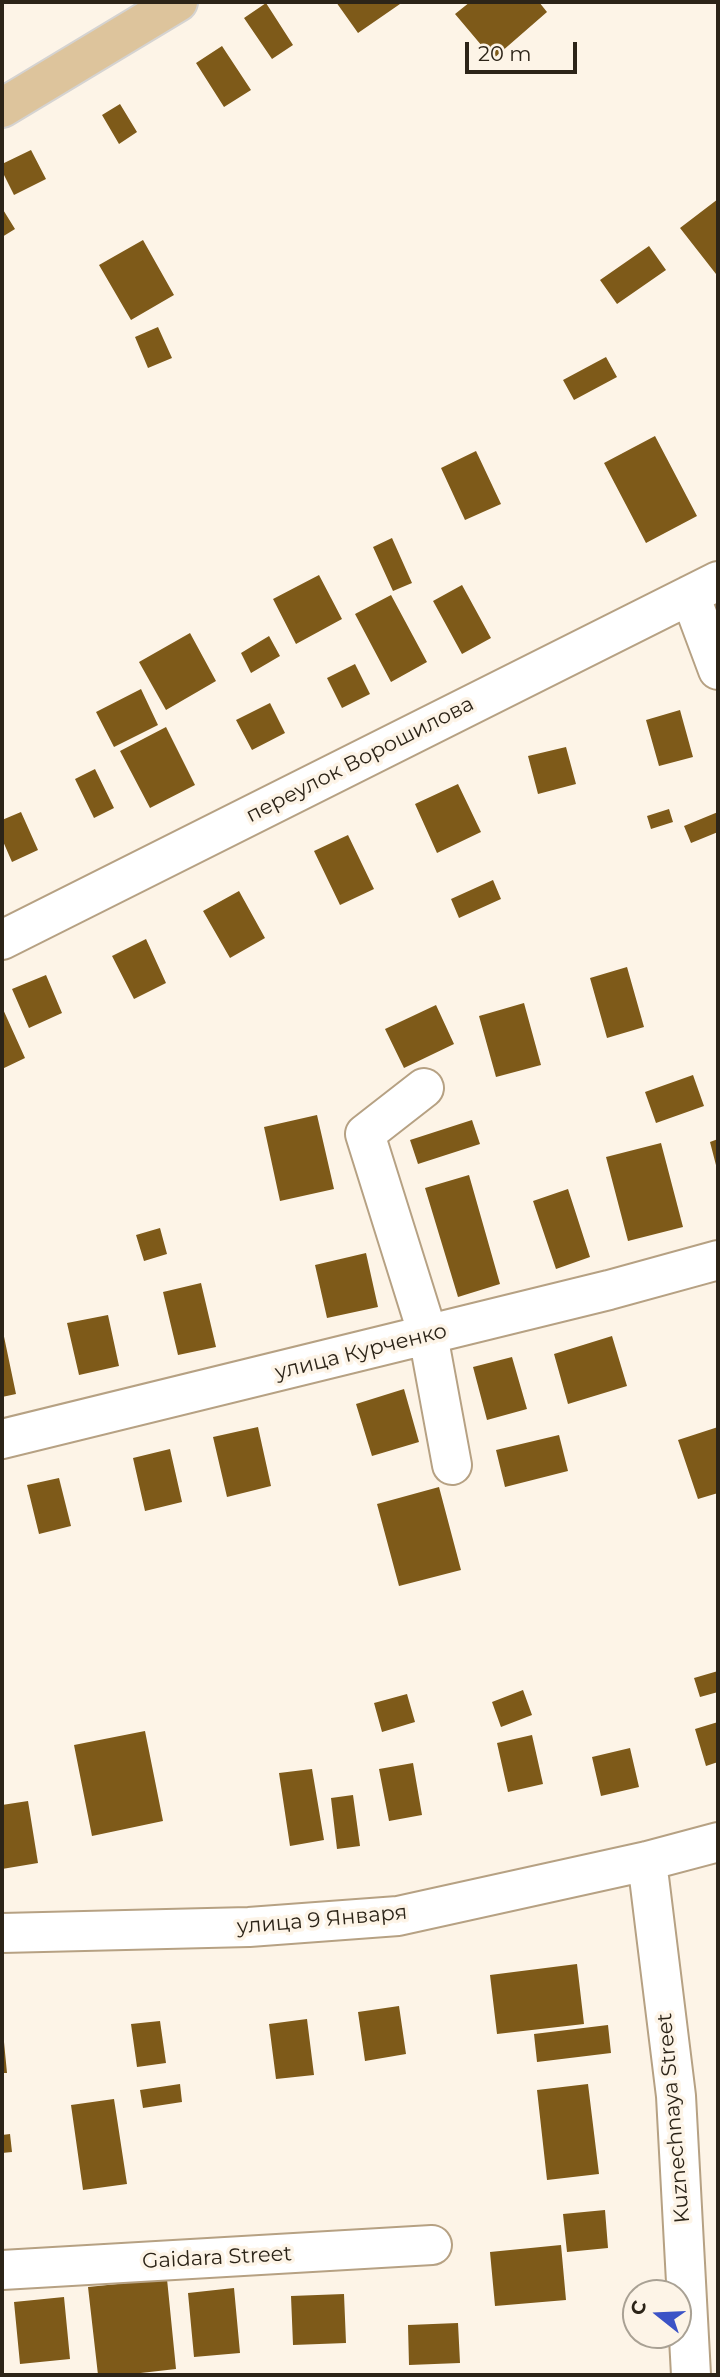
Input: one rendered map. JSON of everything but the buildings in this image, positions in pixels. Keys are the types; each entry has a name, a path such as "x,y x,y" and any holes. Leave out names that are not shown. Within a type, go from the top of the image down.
{"main road":[{"path":"2,108 153,8"}],"street":[{"path":"704,588 718,670"},
{"name":"переулок Ворошилова","path":"2,940 704,588"},
{"path":"424,1088 365,1134 428,1335 452,1465"},
{"name":"улица Курченко","path":"2,1439 609,1290 718,1260"},
{"name":"улица 9 Января","path":"2,1933 249,1927 398,1916 646,1861 718,1842"},
{"name":"Kuznechnaya Street","path":"646,1861 676,2096 700,2365"},
{"name":"Gaidara Street","path":"2,2270 432,2245"}]}
